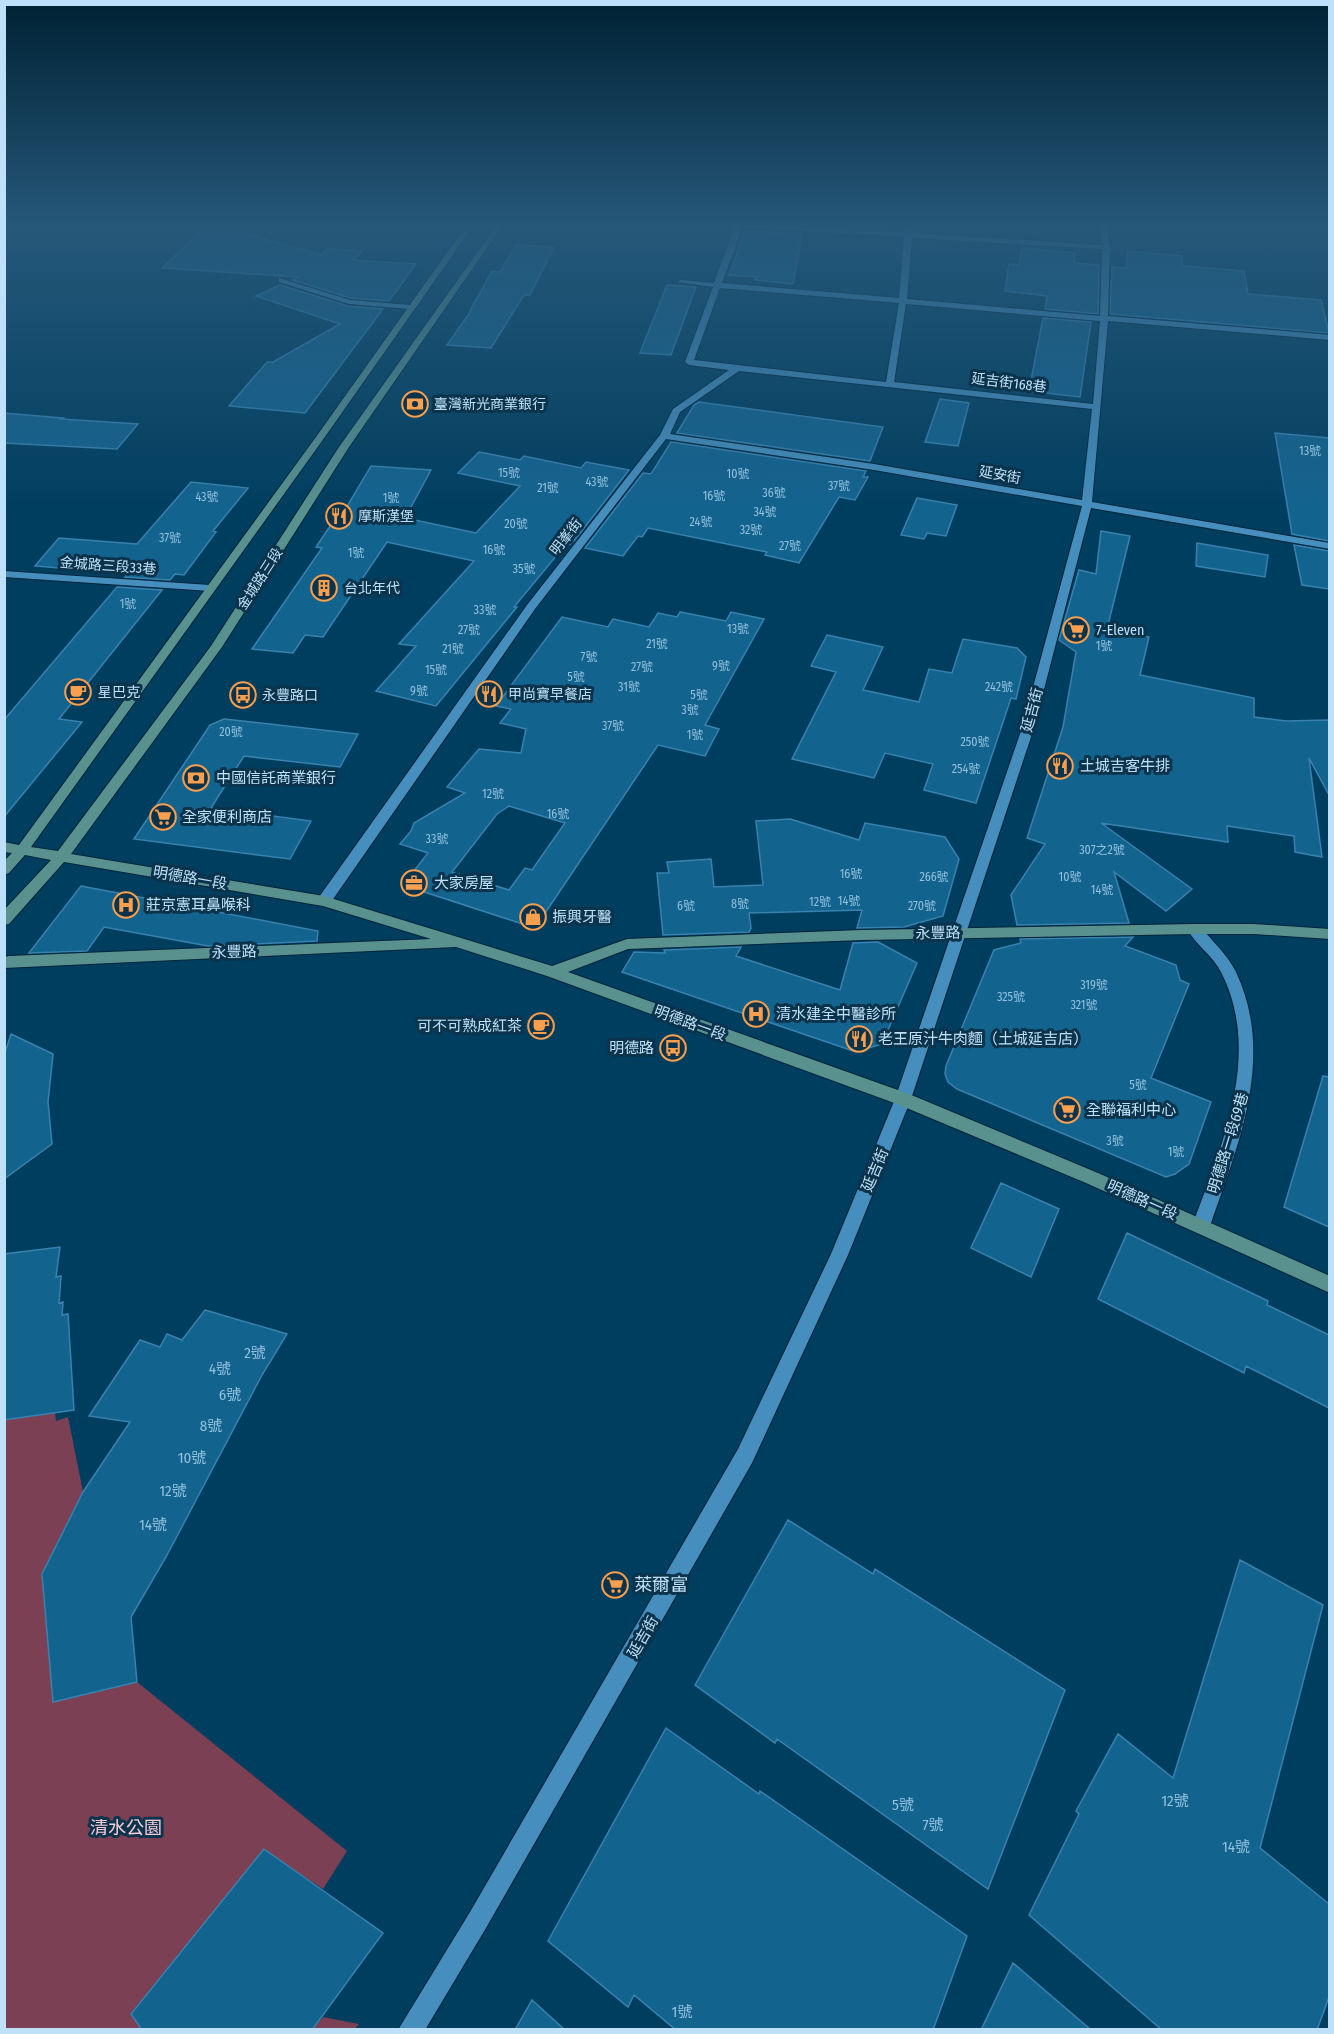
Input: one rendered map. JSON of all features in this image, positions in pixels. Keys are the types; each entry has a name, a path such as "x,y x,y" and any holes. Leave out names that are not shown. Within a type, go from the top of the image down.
{"main road":[{"path":"4,870 23,849 319,439 400,321"},
{"name":"金城路三段","path":"4,920 63,856 216,647 344,447 432,321"},
{"name":"明德路一段","path":"4,847 324,901 552,972 903,1100 1201,1226 1329,1285"},
{"name":"永豐路","path":"552,972 627,944 961,933 1194,929 1254,929 1329,934"},
{"name":"永豐路","path":"4,963 9,960 465,944"}],"street":[{"path":"705,321 689,362 737,368"},
{"path":"890,383 900,321"},
{"name":"延吉街","path":"410,2030 478,1920 745,1456 839,1255 903,1100 1028,728 1087,504 1104,321"},
{"path":"1146,321 1329,338"},
{"name":"延吉街168巷","path":"737,368 1097,407"},
{"name":"明峯街","path":"324,901 531,607 664,436 676,411 737,368"},
{"name":"延安街","path":"664,436 874,467 1329,546"},
{"path":"4,585 9,574"},
{"name":"金城路三段33巷","path":"9,574 210,588"},
{"name":"明德路一段69巷","path":"1194,929 1228,971 1246,1023 1248,1043 1246,1080 1237,1124 1201,1226"}],"green space":[{"name":"清水公園","path":"55,1413 56,1421 68,1417 83,1492 43,1574 53,1701 137,1682 347,1851 323,1889 264,1850 131,2013 142,2029 5,2029 4,1420"},
{"path":"323,2017 359,2024 355,2029 312,2030"}],"building":[{"path":"331,321 374,321 305,413 229,406 267,362 273,362 340,324"},
{"path":"464,321 508,321 491,348 447,345"},
{"path":"653,321 684,321 671,355 640,353"},
{"path":"1042,321 1091,322 1080,397 1029,391"},
{"path":"1190,321 1326,321 1329,333"},
{"path":"940,399 969,403 958,446 925,442"},
{"path":"699,402 883,427 870,461 677,433 694,405"},
{"path":"4,413 138,424 117,449 4,443"},
{"path":"1275,433 1329,438 1329,541 1292,534"},
{"path":"671,442 866,471 863,477 868,477 855,500 839,497 799,563 765,555 767,552 648,528 642,537 638,536 623,556 585,548 643,473 651,474"},
{"path":"479,452 520,460 524,456 581,468 586,462 629,470 574,541 569,545 566,544 436,706 376,691 416,646 399,644 474,561 387,542 323,637 305,635 293,653 252,649 322,548 316,547 341,510 345,510 371,466 431,470 405,518 476,533 520,486 458,473"},
{"path":"191,482 248,488 213,531 216,532 184,575 175,574 170,580 35,566 59,538 137,544"},
{"path":"917,498 957,505 946,536 927,533 924,539 901,535"},
{"path":"1101,531 1130,536 1107,629 1149,637 1140,675 1254,698 1254,717 1286,721 1329,720 1329,795 1309,758 1322,857 1295,852 1294,836 1227,826 1228,842 1101,823 1192,889 1166,911 1114,872 1129,923 1017,925 1011,895 1045,844 1027,838 1063,727 1076,652 1059,640 1079,570 1096,574"},
{"path":"1197,543 1268,555 1265,577 1196,566"},
{"path":"1294,545 1329,551 1329,589 1302,585"},
{"path":"117,587 162,590 59,719 82,722 4,817 4,720"},
{"path":"680,612 726,621 731,612 764,619 705,725 719,729 705,756 658,745 535,928 403,885 428,853 400,844 411,831 414,823 465,793 447,787 479,749 521,753 526,729 500,723 511,709 496,706 562,617 608,627 613,619 649,627 658,613 677,617","holes":["509,806 565,823 532,870 525,868 509,890 452,872 497,814"]},
{"path":"827,635 883,647 863,690 919,702 929,669 952,673 963,639 1017,648 1026,657 1016,699 1011,698 976,803 924,790 933,764 885,753 874,778 792,759 836,672 811,666"},
{"path":"224,719 358,734 340,767 244,756 211,808 311,821 290,859 134,839 210,725"},
{"path":"790,819 859,840 865,823 945,837 959,859 943,916 904,927 857,928 862,910 749,913 751,928 749,932 663,935 657,873 669,873 667,862 711,859 714,887 763,885 756,821"},
{"path":"81,886 318,931 317,941 208,946 104,927 87,951 29,953"},
{"path":"1133,937 1125,946 1176,965 1180,980 1189,984 1151,1078 1211,1102 1189,1164 1175,1174 1166,1177 957,1089 948,1082 945,1074 946,1066 994,950 1021,943 1020,939"},
{"path":"878,942 917,963 882,1044 856,1052 622,972 634,952 665,953 664,950 741,947 736,956 840,990 853,943"},
{"path":"11,1034 53,1054 48,1102 52,1144 4,1179 4,1056"},
{"path":"1323,1076 1329,1077 1329,1227 1284,1207"},
{"path":"1001,1183 1059,1209 1031,1277 971,1248"},
{"path":"1127,1233 1268,1301 1267,1305 1329,1335 1329,1408 1246,1366 1244,1373 1098,1299"},
{"path":"60,1247 56,1277 61,1276 59,1303 63,1302 62,1315 68,1314 74,1410 4,1420 4,1254"},
{"path":"205,1310 287,1334 262,1375 166,1557 131,1617 137,1682 53,1702 42,1574 83,1492 130,1422 89,1416 140,1340 160,1347 167,1334 182,1340"},
{"path":"788,1520 873,1574 875,1569 1065,1690 988,1889 777,1739 775,1743 695,1685"},
{"path":"1240,1560 1323,1605 1260,1848 1329,1904 1329,1997 1317,2030 1162,2030 1029,1915 1079,1814 1076,1811 1118,1734 1173,1778"},
{"path":"666,1728 967,1936 933,2030 676,2030 634,1995 628,2007 548,1941"},
{"path":"264,1849 383,1933 312,2030 142,2030 131,2014"},
{"path":"1013,1963 1091,2030 981,2030"},
{"path":"532,2000 565,2030 515,2030"}],"place":[{"name":"臺灣新光商業銀行","path":"415,404"},
{"name":"摩斯漢堡","path":"339,516"},
{"name":"台北年代","path":"324,588"},
{"name":"7-Eleven","path":"1076,630"},
{"name":"星巴克","path":"78,692"},
{"name":"甲尚寶早餐店","path":"489,694"},
{"name":"永豐路口","path":"243,695"},
{"name":"土城吉客牛排","path":"1060,766"},
{"name":"中國信託商業銀行","path":"196,778"},
{"name":"全家便利商店","path":"163,817"},
{"name":"大家房屋","path":"414,883"},
{"name":"莊京憲耳鼻喉科","path":"126,905"},
{"name":"振興牙醫","path":"533,917"},
{"name":"清水建全中醫診所","path":"756,1014"},
{"name":"可不可熟成紅茶","path":"541,1026"},
{"name":"老王原汁牛肉麵（土城延吉店）","path":"859,1039"},
{"name":"明德路","path":"673,1048"},
{"name":"全聯福利中心","path":"1067,1110"},
{"name":"萊爾富","path":"615,1585"}]}
